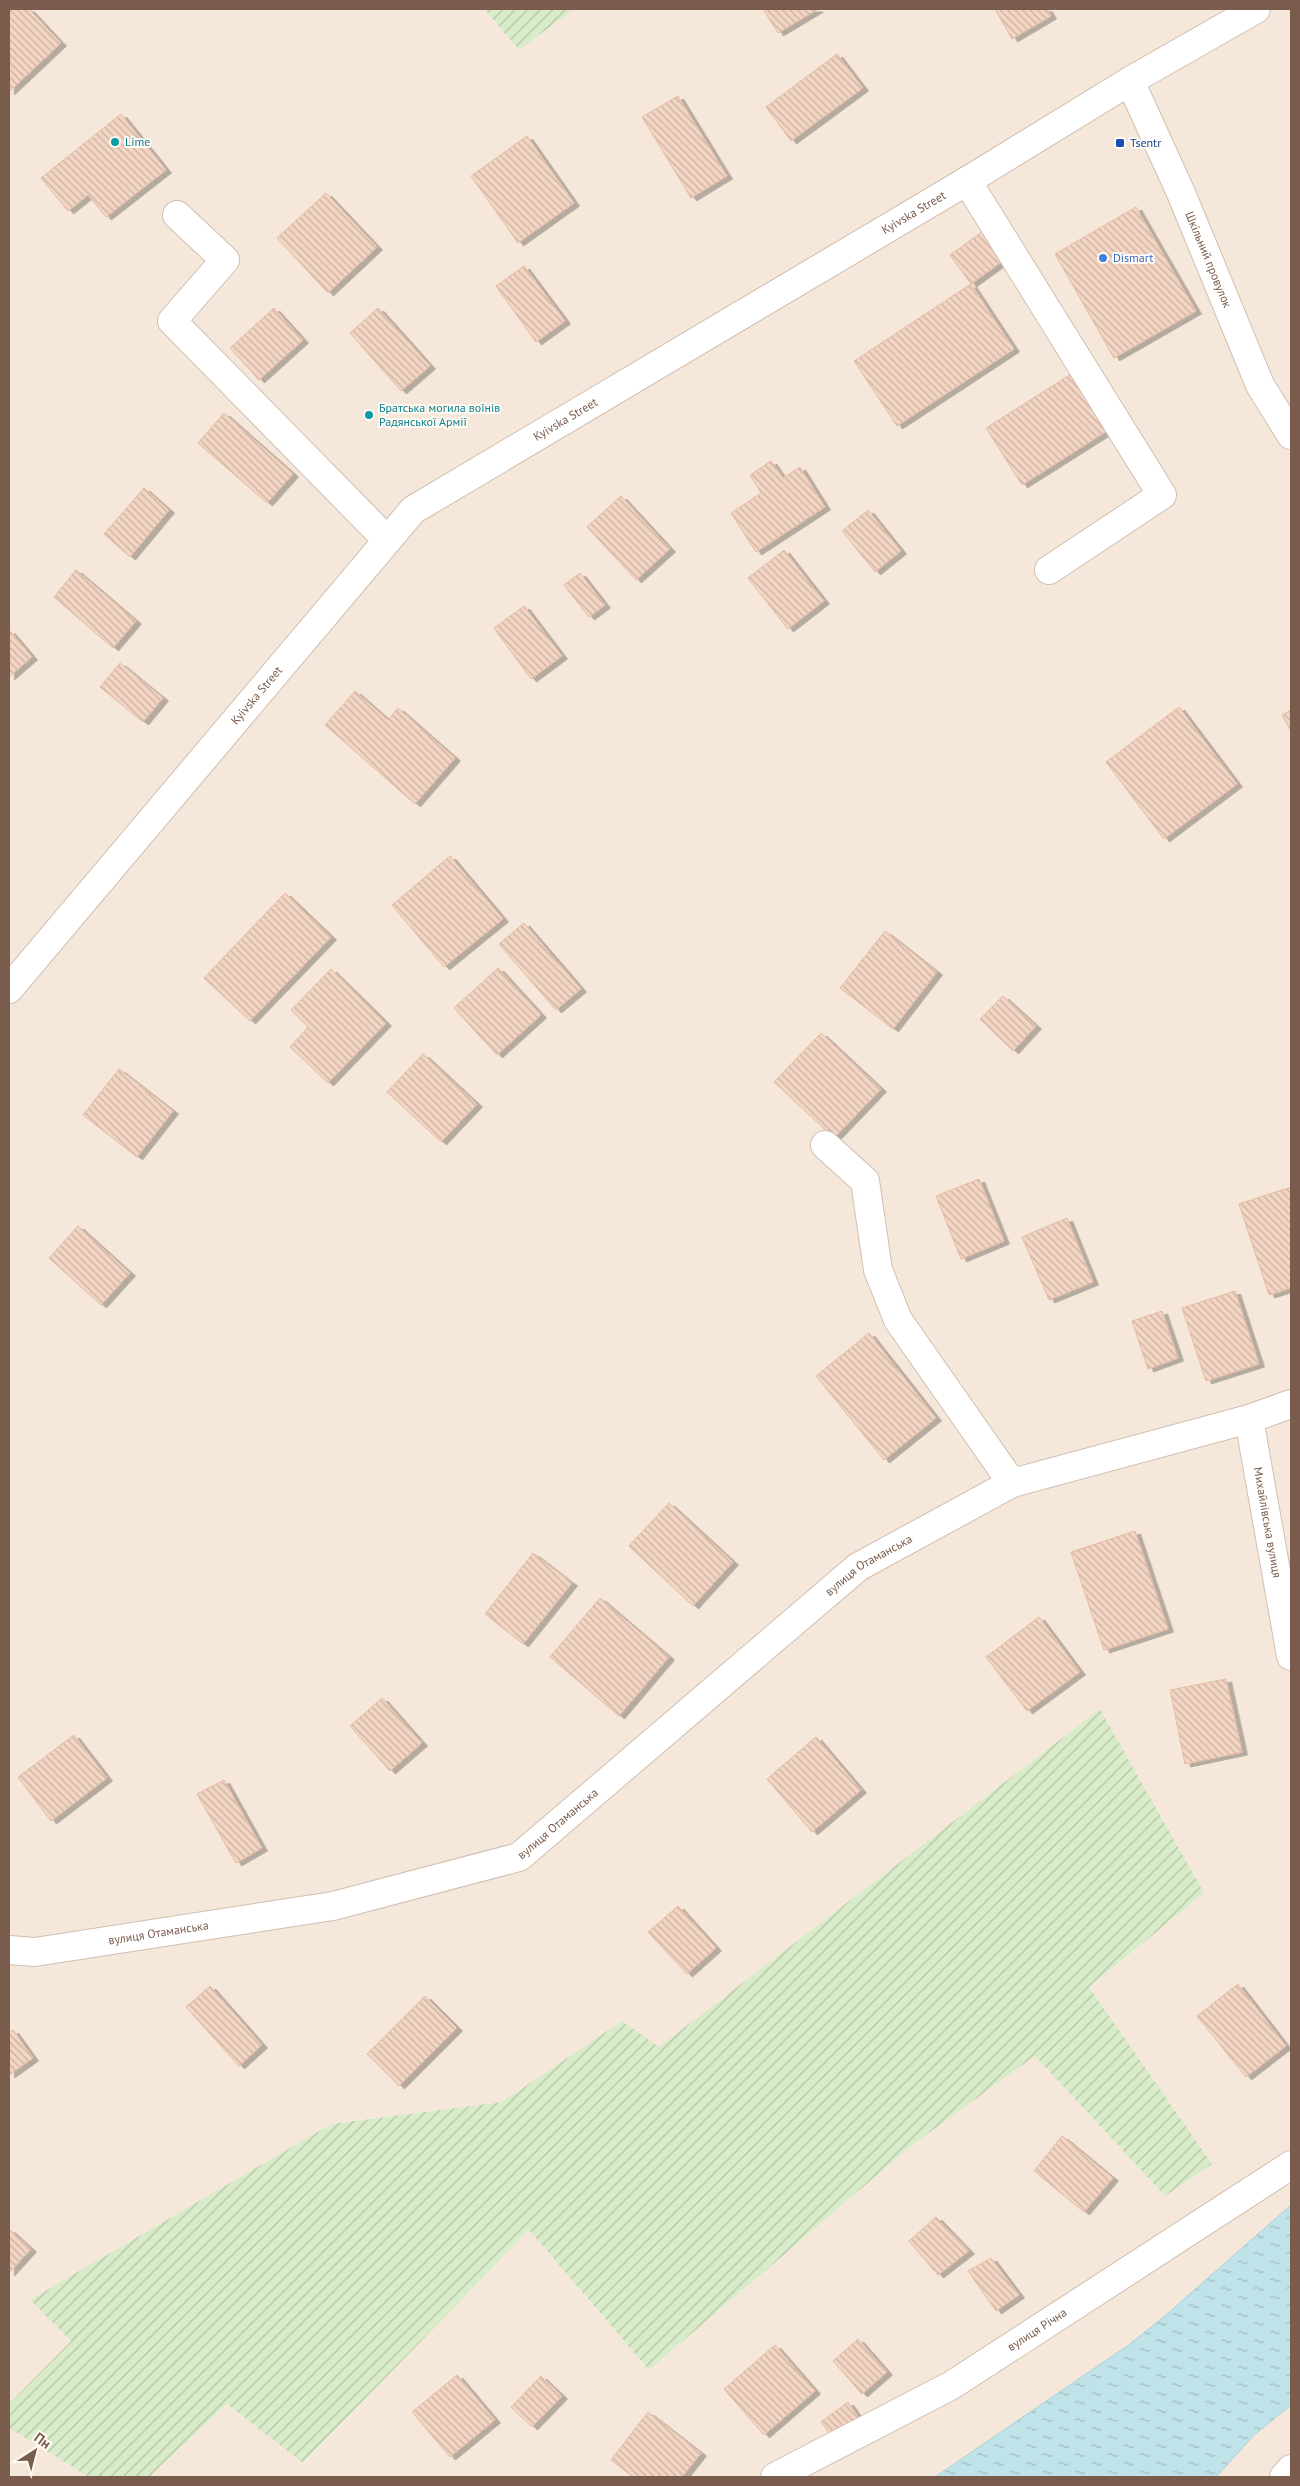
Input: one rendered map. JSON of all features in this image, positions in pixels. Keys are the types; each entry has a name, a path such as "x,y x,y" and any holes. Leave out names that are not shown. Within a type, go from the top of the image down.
{"street":[{"name":"Kyivska Street","path":"9,989 413,510 967,181 1130,81 1256,9"},
{"name":"Шкільний провулок","path":"1130,81 1181,193 1260,386 1291,435"},
{"path":"967,181 1000,230 1162,495 1049,570"},
{"path":"177,215 225,260 172,321 387,540"},
{"path":"825,1145 865,1181 878,1270 898,1320 1012,1483"},
{"name":"вулиця Отаманська","path":"9,1950 35,1952 333,1906 519,1857 858,1567 1012,1483 1249,1418 1291,1404"},
{"name":"Михайлівська вулиця","path":"1249,1418 1291,1656"},
{"name":"вулиця Річна","path":"775,2477 952,2384 1291,2165"},
{"path":"1284,2477 1291,2469"}],"shaded area":[{"path":"9,9 484,9 519,50 574,9 1291,9 1291,2477 149,2477 227,2404 304,2463 529,2230 649,2370 911,2146 1035,2056 1165,2196 1211,2164 1089,1987 1204,1893 1100,1709 658,2048 622,2021 502,2102 331,2124 31,2300 71,2341 9,2404"},
{"path":"9,2428 89,2477 9,2477"}],"green space":[{"path":"484,9 574,9 519,50"},
{"path":"1100,1709 1204,1893 1089,1987 1212,2164 1165,2196 1035,2056 911,2146 649,2370 529,2230 303,2463 227,2404 149,2477 89,2477 9,2428 9,2404 71,2341 30,2300 331,2124 502,2102 622,2021 659,2047"}],"water":[{"path":"1291,2205 1291,2405 1254,2435 1216,2477 935,2477 1130,2344 1166,2315"}],"building":[{"path":"9,9 29,9 61,43 9,92"},
{"path":"763,9 818,9 778,33"},
{"path":"995,9 1047,9 1051,16 1012,39"},
{"path":"837,54 863,88 791,141 766,107"},
{"path":"678,96 727,176 691,198 642,117"},
{"name":"Lime","path":"121,114 166,170 106,217 88,195 68,211 41,178"},
{"path":"527,136 574,203 518,243 471,176"},
{"path":"326,193 377,247 328,293 277,238"},
{"path":"1136,207 1196,311 1114,358 1055,254"},
{"path":"983,231 1004,260 971,284 950,255"},
{"path":"524,266 565,321 536,342 496,286"},
{"path":"971,284 1014,349 897,426 854,361"},
{"path":"274,308 303,340 259,380 230,348"},
{"path":"378,308 430,366 401,391 350,333"},
{"path":"1079,369 1115,426 1022,485 986,428"},
{"path":"224,413 293,474 267,503 198,443"},
{"path":"771,461 783,478 800,467 825,507 756,552 731,513 761,493 750,475"},
{"path":"144,488 169,510 130,557 104,534"},
{"path":"621,496 670,549 636,580 587,527"},
{"path":"868,510 901,551 875,572 842,531"},
{"path":"784,550 824,601 788,629 748,578"},
{"path":"76,570 136,621 113,648 54,597"},
{"path":"580,573 605,605 589,617 564,585"},
{"path":"524,606 562,656 531,679 494,628"},
{"path":"9,630 32,657 9,677"},
{"path":"120,663 163,698 143,722 100,687"},
{"path":"355,691 388,720 398,708 455,758 415,804 325,725"},
{"path":"1179,707 1237,784 1164,839 1106,762"},
{"path":"1291,710 1291,731 1282,715"},
{"path":"450,856 503,919 444,967 392,905"},
{"path":"285,893 331,937 250,1021 204,978"},
{"path":"524,923 581,989 556,1010 499,944"},
{"path":"885,931 937,972 893,1029 840,988"},
{"path":"498,968 541,1015 497,1055 454,1008"},
{"path":"331,969 386,1023 328,1083 290,1047 308,1027 291,1010"},
{"path":"1003,996 1036,1026 1013,1051 980,1019"},
{"path":"821,1033 881,1089 834,1138 774,1082"},
{"path":"423,1054 477,1104 441,1142 387,1092"},
{"path":"119,1069 173,1111 137,1157 83,1115"},
{"path":"979,1179 1004,1241 961,1259 936,1196"},
{"path":"1291,1187 1291,1288 1269,1295 1239,1204"},
{"path":"1067,1218 1093,1282 1049,1300 1022,1237"},
{"path":"78,1226 130,1273 101,1305 49,1258"},
{"path":"1235,1291 1259,1364 1206,1381 1182,1308"},
{"path":"1162,1311 1178,1358 1148,1369 1132,1321"},
{"path":"869,1333 936,1418 884,1460 816,1376"},
{"path":"669,1503 733,1562 693,1606 629,1546"},
{"path":"1135,1531 1168,1629 1104,1650 1071,1552"},
{"path":"533,1553 572,1583 523,1644 485,1614"},
{"path":"600,1598 669,1657 619,1716 550,1657"},
{"path":"1039,1617 1080,1672 1027,1711 986,1657"},
{"path":"1226,1679 1242,1752 1185,1764 1170,1690"},
{"path":"382,1698 422,1743 390,1771 350,1726"},
{"path":"74,1735 107,1778 51,1821 18,1777"},
{"path":"816,1737 861,1790 812,1832 767,1779"},
{"path":"224,1780 262,1848 236,1863 197,1794"},
{"path":"678,1906 716,1948 687,1974 648,1932"},
{"path":"1238,1984 1286,2046 1246,2077 1197,2016"},
{"path":"210,1986 262,2045 239,2066 186,2007"},
{"path":"425,1996 457,2028 399,2086 367,2054"},
{"path":"13,2030 33,2058 9,2075 9,2033"},
{"path":"1062,2136 1113,2178 1084,2212 1034,2171"},
{"path":"936,2217 969,2251 938,2275 909,2241"},
{"path":"9,2229 31,2249 9,2273"},
{"path":"991,2258 1019,2295 996,2311 968,2271"},
{"path":"858,2339 887,2372 862,2394 833,2361"},
{"path":"775,2345 815,2391 764,2435 724,2389"},
{"path":"457,2375 495,2420 450,2457 412,2412"},
{"path":"541,2376 562,2396 532,2427 511,2407"},
{"path":"848,2402 859,2418 832,2437 821,2422"},
{"path":"648,2412 701,2453 682,2477 633,2477 611,2460"}],"place":[{"name":"Lime","path":"115,142"},
{"name":"Tsentr","path":"1120,143"},
{"name":"Dismart","path":"1103,258"},
{"name":"Братська могила воїнів Радянської Армії","path":"369,415"}]}
